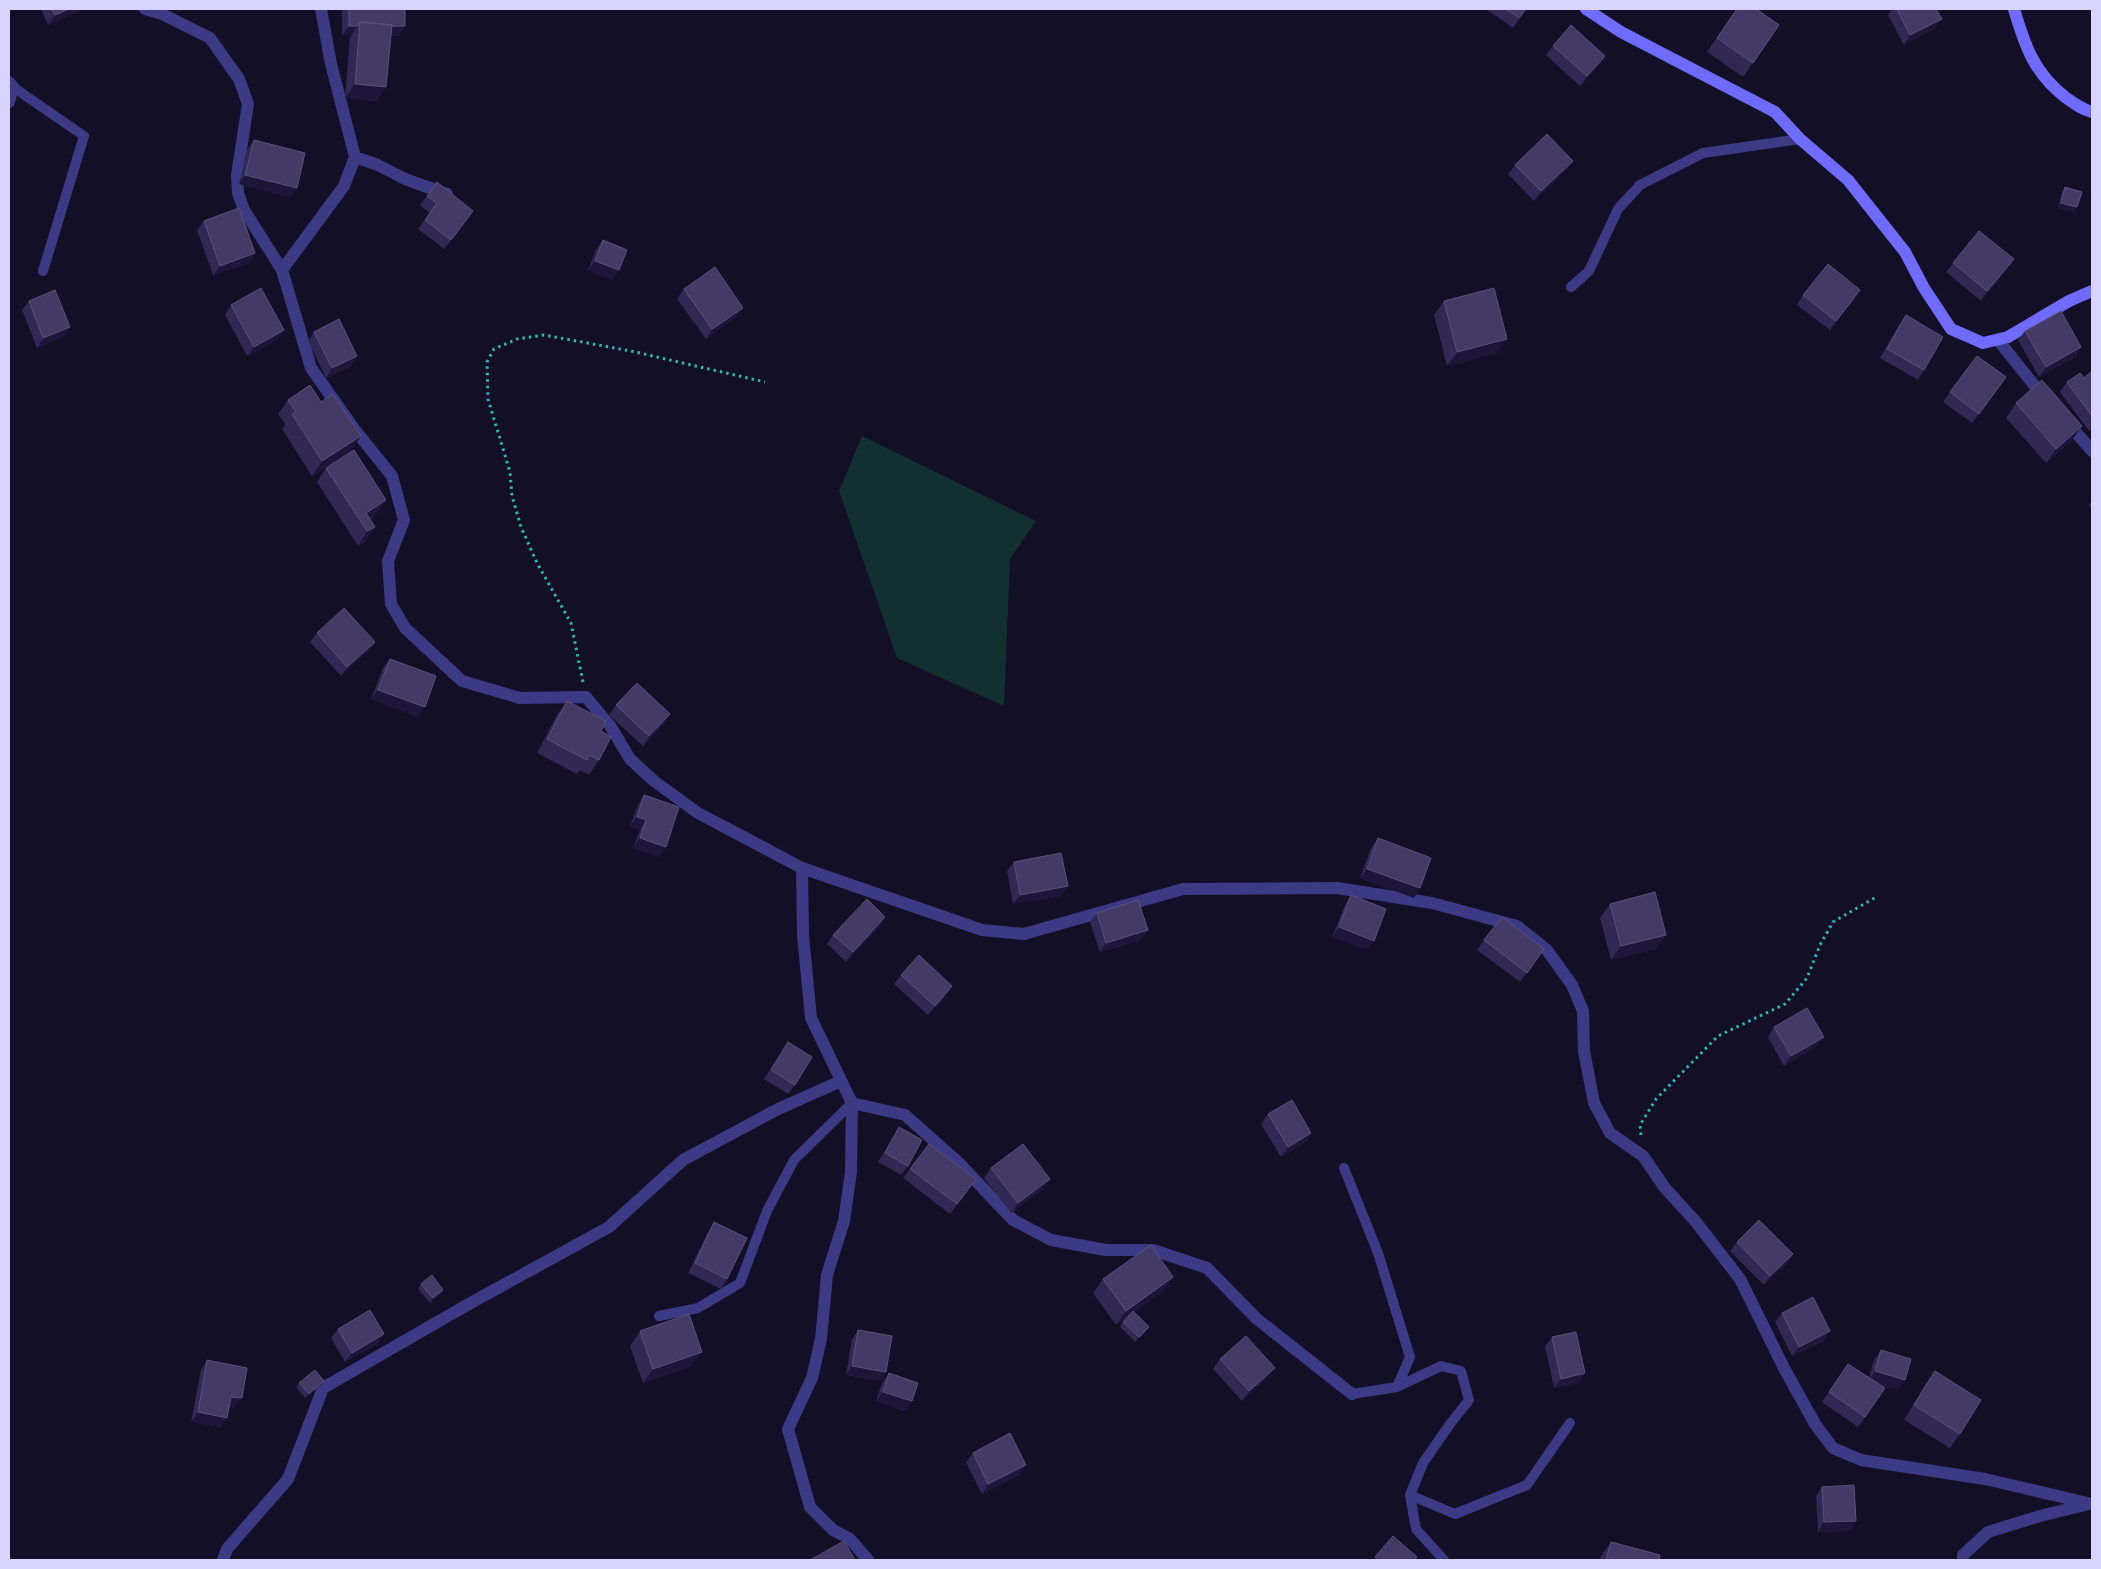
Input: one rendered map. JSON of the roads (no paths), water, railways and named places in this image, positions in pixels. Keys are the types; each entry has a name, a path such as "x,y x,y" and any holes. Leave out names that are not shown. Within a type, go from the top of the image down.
{"street":[{"path":"145,9 162,14 210,38 239,79 248,104 237,175 238,193 244,210 282,270 311,368 355,430 392,476 404,520 388,560 391,604 405,628 462,681 520,698 586,696 611,728 630,758 654,781 698,813 802,868 982,930 1024,934 1184,889 1338,888 1432,903 1516,926 1547,950 1572,984 1583,1011 1584,1051 1594,1103 1610,1133 1643,1156 1664,1188 1696,1222 1740,1279 1784,1368 1815,1424 1833,1448 1861,1460 1985,1479 2092,1504"},
{"path":"282,270 344,186 354,157 331,64 321,9"},
{"path":"1586,9 1621,32 1775,112 1800,139 1848,180 1905,252 1924,288 1951,329 1983,343 1998,340 2008,337 2070,300 2092,291"},
{"path":"2014,9 2029,52 2037,68 2050,85 2081,109 2092,112"},
{"path":"9,102 11,85"},
{"path":"354,157 378,165 405,179 454,196"},
{"path":"1998,340 2092,451"},
{"path":"802,868 803,935 811,1018 852,1103 851,1172 844,1221 827,1275 821,1339 812,1378 788,1429 810,1507 833,1530 850,1539 868,1560"},
{"path":"223,1560 227,1549 288,1479 323,1388 476,1300 609,1227 683,1160 776,1110 842,1081"},
{"path":"852,1103 905,1116 958,1162 1013,1220 1051,1240 1106,1250 1153,1250 1207,1268 1257,1319 1352,1394"},
{"path":"1963,1560 1963,1555 1988,1532 2040,1516 2092,1504"}],"lane":[{"path":"11,85 84,136 43,271"},
{"path":"1571,287 1590,271 1618,209 1640,185 1703,153 1800,139"},
{"path":"659,1316 698,1308 740,1283 767,1211 794,1160 852,1103"},
{"path":"1344,1168 1378,1254 1410,1357 1397,1387"},
{"path":"1352,1394 1397,1387 1441,1366 1461,1371 1469,1400 1423,1463 1410,1495 1416,1529 1444,1560"},
{"path":"1410,1495 1455,1514 1527,1485 1570,1423"}]}
